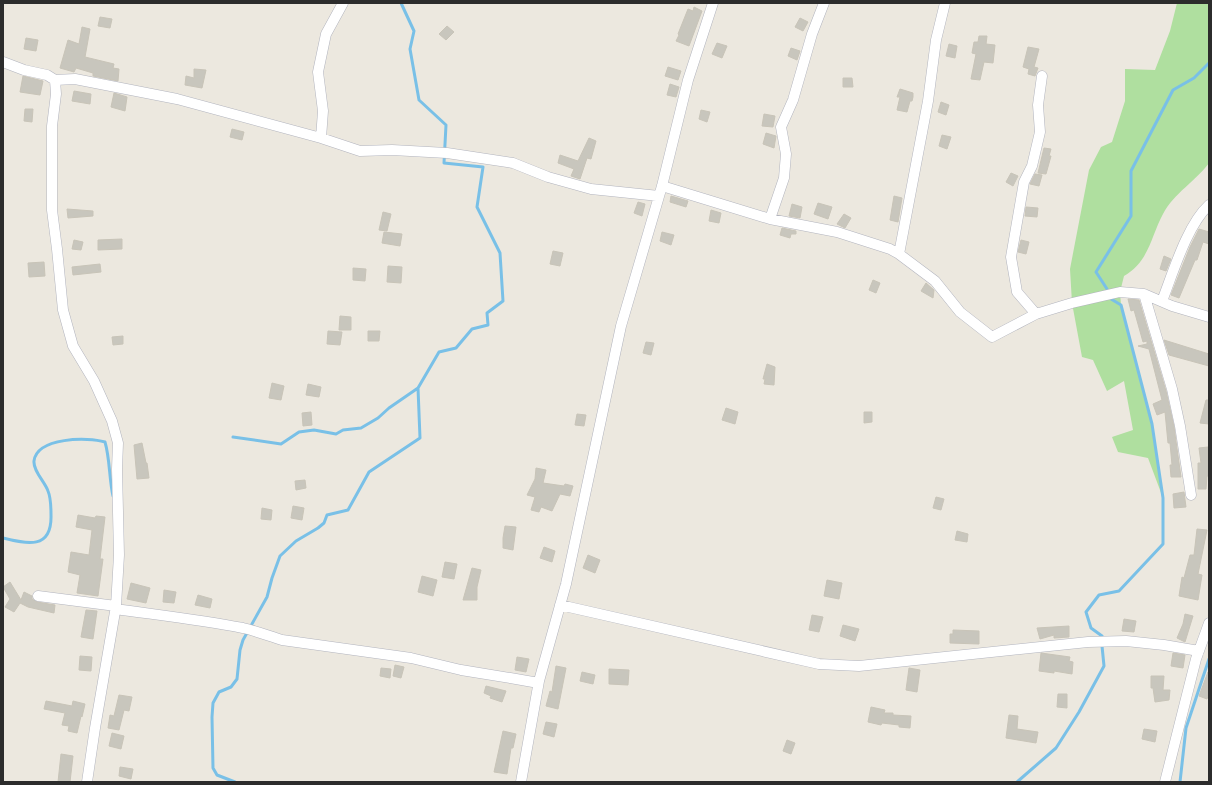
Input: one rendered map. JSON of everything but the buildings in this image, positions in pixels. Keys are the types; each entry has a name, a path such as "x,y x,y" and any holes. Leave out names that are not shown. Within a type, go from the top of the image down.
{"street":[{"path":"321,138 323,111 318,72 326,34 343,3"},
{"path":"521,782 539,681 566,584 622,326 660,191 688,80 713,3"},
{"path":"770,218 784,178 786,154 782,127 794,100 810,41 824,3"},
{"path":"899,254 928,101 936,40 944,3"},
{"path":"3,62 24,70 47,75 55,80 75,79 177,99 321,138 360,151 392,150 447,153 513,163 548,177 591,189 660,191 770,218 837,232 878,244 899,254 935,281 960,312 992,336 1036,314 1072,303 1120,292 1144,294 1209,317"},
{"path":"1036,314 1017,292 1011,256 1024,182 1032,166 1040,132 1038,105 1042,76"},
{"path":"55,80 56,94 52,126 52,210 64,310 73,346 94,381 112,421 118,443 117,469 119,555 116,608 87,782"},
{"path":"1162,301 1190,231 1209,205"},
{"path":"1144,294 1172,389 1191,495"},
{"path":"38,596 246,628 266,636 282,640 411,658 461,670 532,682 539,681"},
{"path":"560,605 819,664 859,666 1088,642 1134,642 1164,644 1199,651"},
{"path":"1165,782 1199,651 1209,623"}],"green space":[{"path":"1177,3 1209,3 1209,163 1198,176 1179,193 1163,214 1139,264 1124,276 1120,292 1121,305 1152,424 1163,498 1148,458 1118,452 1112,437 1133,430 1124,381 1107,391 1093,360 1082,357 1072,303 1070,269 1089,170 1101,147 1112,142 1125,101 1125,69 1155,70 1170,31"}],"waterway":[{"path":"235,782 217,775 213,768 213,703 219,692 231,687 237,679 240,650 243,640 267,597 280,556 296,541 324,523 327,515 348,510 369,472 420,438 418,388 439,352 456,348 472,329 488,325 487,313 503,301 500,253 477,207 483,167 444,163 446,125 419,100 410,49 414,31 401,3"},
{"path":"1107,289 1096,272 1131,216 1131,171 1173,90 1194,78 1209,63"},
{"path":"1102,636 1091,628 1086,612 1099,595 1119,591 1163,544 1163,498 1152,424 1121,305 1111,299"},
{"path":"233,437 281,444 299,432 314,430 336,434 343,430 361,428 378,418 389,408 418,388"},
{"path":"3,538 29,543 43,539 47,534 50,526 51,515 50,497 35,469 34,461 37,453 44,447 53,443 76,439 105,442 113,496"},
{"path":"1017,782 1056,748 1079,712 1104,666 1102,646"},
{"path":"1180,782 1186,728 1209,659"}]}
